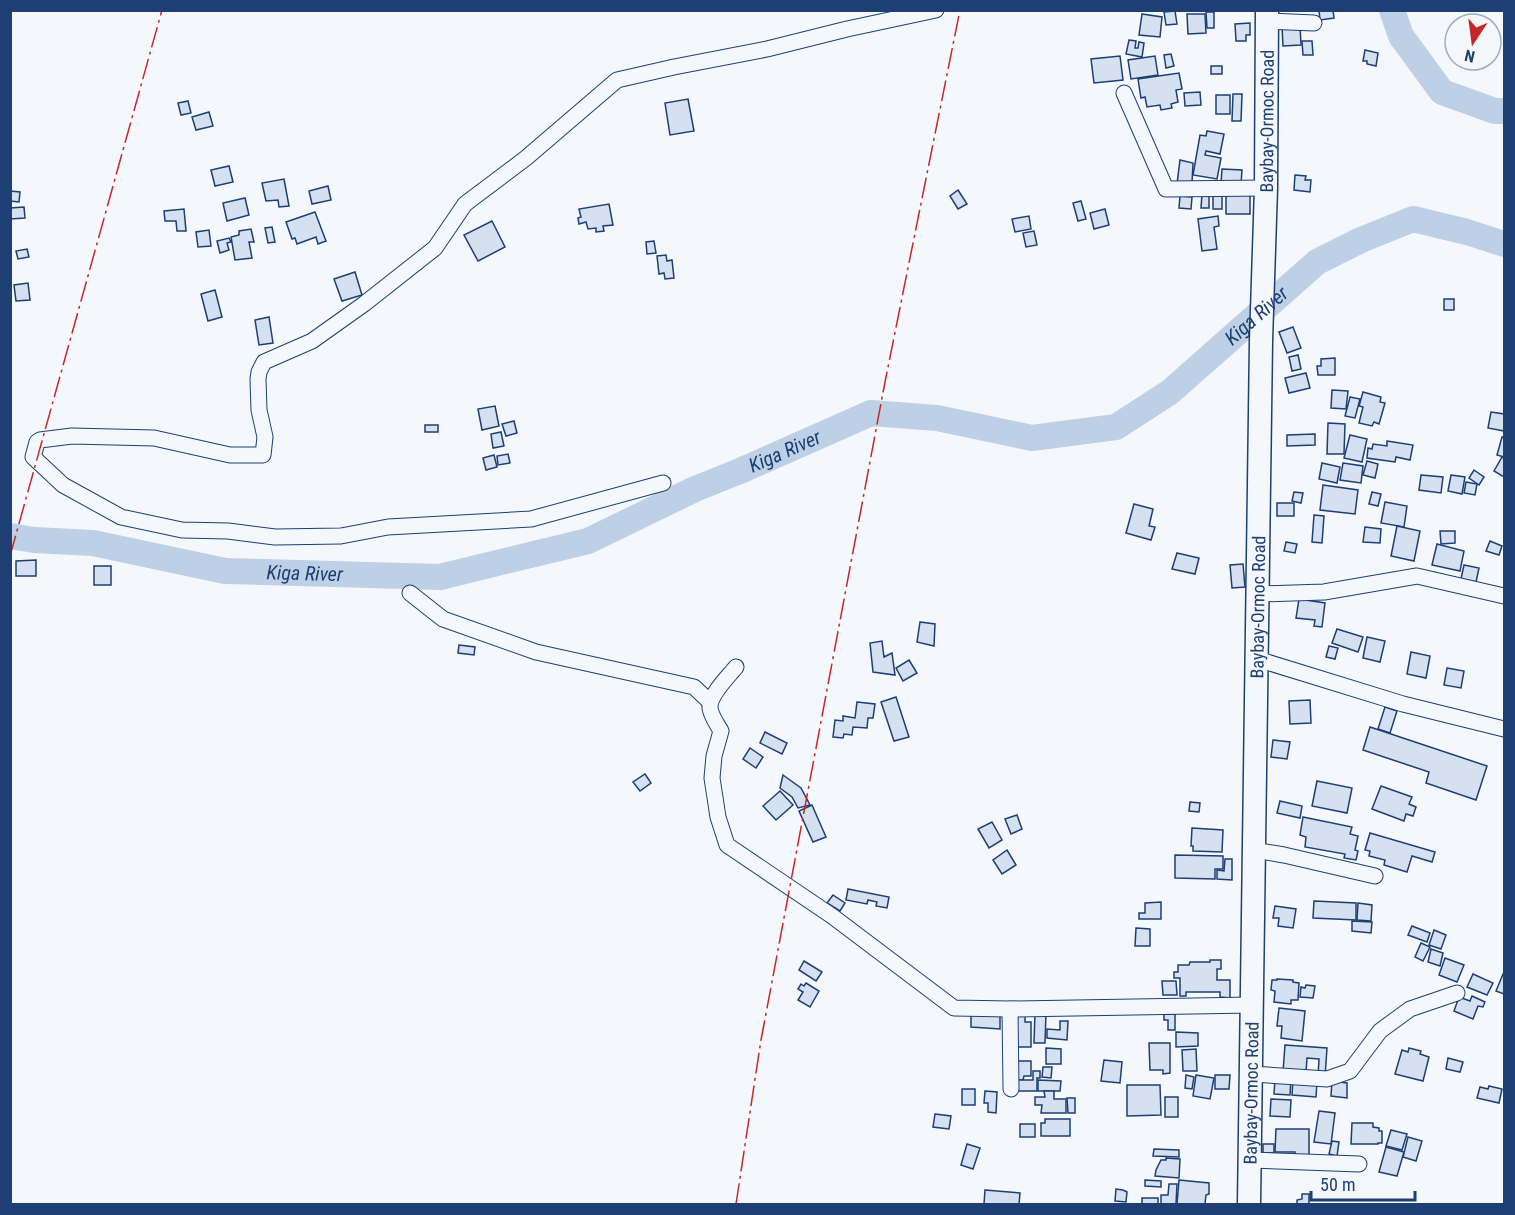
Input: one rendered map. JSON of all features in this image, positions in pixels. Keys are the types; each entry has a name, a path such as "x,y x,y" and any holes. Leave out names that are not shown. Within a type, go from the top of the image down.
{"highway":[{"name":"Baybay-Ormoc Road","path":"1249,1204 1267,16"}],"street":[{"path":"663,483 531,519 388,527 341,536 275,537 228,531 182,530 122,518 63,484 33,457 37,442 40,440 72,436 154,438 230,455 263,455 265,437 259,410 258,379 264,362 312,340 364,304 435,248 465,204 526,158 617,80 767,49 936,10"},
{"path":"1267,16 1314,23"},
{"path":"1124,93 1166,189 1266,188"},
{"path":"1258,594 1324,592 1417,576 1504,596"},
{"path":"410,593 443,619 536,652 694,687 710,702"},
{"path":"1257,659 1403,704 1504,729"},
{"path":"736,667 710,702 710,710 721,731 714,756 712,778 718,817 727,845 832,916 954,1008 1252,1005"},
{"path":"1254,850 1375,876"},
{"path":"1252,1074 1327,1079 1350,1071 1380,1031 1410,1009 1457,993"},
{"path":"1010,1009 1011,1089"},
{"path":"1250,1160 1359,1164"}],"building":[{"path":"1319,10 1333,10 1334,18 1320,20"},
{"path":"1175,11 1177,24 1166,25 1164,12"},
{"path":"1206,12 1214,12 1214,28 1207,28"},
{"path":"1142,14 1162,17 1160,37 1139,35"},
{"path":"1187,14 1205,14 1206,33 1188,34"},
{"path":"1250,23 1250,35 1246,35 1246,41 1236,41 1235,24"},
{"path":"1300,25 1301,45 1283,46 1282,26"},
{"path":"1129,40 1136,41 1135,48 1138,48 1139,42 1144,43 1142,57 1126,54"},
{"path":"1302,41 1312,41 1313,55 1303,55"},
{"path":"1365,50 1378,53 1376,66 1363,61"},
{"path":"1171,54 1174,66 1166,68 1164,55"},
{"path":"1120,56 1123,80 1094,83 1091,59"},
{"path":"1155,56 1158,75 1131,79 1128,60"},
{"path":"1211,66 1222,66 1222,74 1211,74"},
{"path":"1179,73 1182,89 1176,90 1178,102 1171,104 1172,108 1161,110 1160,105 1147,107 1145,97 1141,98 1138,79"},
{"path":"1200,92 1201,105 1185,106 1184,93"},
{"path":"1233,94 1242,94 1241,121 1232,121"},
{"path":"1216,95 1230,95 1230,114 1216,114"},
{"path":"688,99 694,131 670,135 665,103"},
{"path":"188,101 191,113 181,115 178,103"},
{"path":"209,112 213,126 196,130 192,117"},
{"path":"1207,131 1224,134 1220,154 1206,151 1205,155 1221,158 1217,179 1193,175 1200,135 1206,136"},
{"path":"1180,160 1193,163 1192,183 1177,184"},
{"path":"229,166 233,182 215,186 211,170"},
{"path":"1222,169 1242,170 1241,184 1221,183"},
{"path":"1295,175 1306,176 1305,180 1311,180 1310,192 1294,190"},
{"path":"284,179 289,206 279,207 278,200 266,201 262,183"},
{"path":"328,186 331,200 312,204 309,191"},
{"path":"958,190 967,204 958,209 950,196"},
{"path":"10,191 20,192 19,202 10,201"},
{"path":"1226,191 1250,191 1250,214 1226,214"},
{"path":"1202,194 1209,194 1209,208 1201,208"},
{"path":"1213,195 1222,195 1222,209 1213,209"},
{"path":"1180,196 1192,197 1191,209 1179,208"},
{"path":"245,198 249,215 227,221 223,203"},
{"path":"1081,201 1086,219 1078,221 1073,203"},
{"path":"609,204 613,225 603,226 604,231 596,232 596,228 588,229 586,222 579,224 578,218 581,217 579,209"},
{"path":"24,207 25,218 10,219 10,208"},
{"path":"184,209 186,231 177,231 176,221 165,221 164,211"},
{"path":"1105,209 1109,225 1094,229 1090,213"},
{"path":"315,212 326,241 318,244 316,237 297,244 295,238 292,239 286,222"},
{"path":"1029,216 1031,229 1015,232 1012,219"},
{"path":"1218,216 1219,226 1214,227 1217,249 1202,251 1198,219"},
{"path":"492,221 505,247 478,261 464,235"},
{"path":"272,227 275,242 268,243 265,228"},
{"path":"251,229 254,242 249,242 252,258 235,260 231,237 239,235 239,231"},
{"path":"209,230 211,246 198,247 196,232"},
{"path":"1034,231 1037,245 1026,247 1023,233"},
{"path":"229,238 231,242 227,243 229,250 220,253 217,241"},
{"path":"654,241 656,253 647,254 646,242"},
{"path":"27,249 29,257 18,259 16,251"},
{"path":"666,255 667,261 672,260 674,278 665,279 664,273 659,274 657,256"},
{"path":"355,272 362,295 342,301 334,279"},
{"path":"28,283 30,300 16,301 14,285"},
{"path":"215,290 222,317 208,321 201,294"},
{"path":"1444,299 1454,299 1454,310 1444,310"},
{"path":"269,317 273,343 259,345 255,320"},
{"path":"1293,327 1301,348 1287,353 1279,332"},
{"path":"1298,355 1301,369 1292,371 1289,357"},
{"path":"1335,358 1335,375 1318,375 1317,366 1321,366 1321,359"},
{"path":"1306,373 1310,388 1289,393 1285,378"},
{"path":"1332,390 1348,391 1346,409 1331,408"},
{"path":"1363,392 1381,397 1380,402 1385,403 1379,424 1374,422 1372,426 1359,423 1363,407 1359,406"},
{"path":"1350,397 1360,399 1355,418 1345,416"},
{"path":"495,406 499,426 482,430 478,409"},
{"path":"1491,412 1504,414 1504,431 1488,428"},
{"path":"514,421 517,433 506,436 502,424"},
{"path":"1328,423 1345,424 1344,454 1327,454"},
{"path":"425,425 438,425 438,432 425,432"},
{"path":"501,432 504,446 493,448 491,434"},
{"path":"1315,434 1315,445 1287,446 1287,435"},
{"path":"1350,435 1367,439 1362,462 1344,458"},
{"path":"1502,437 1504,438 1504,457 1497,455"},
{"path":"1387,441 1413,445 1410,460 1396,457 1395,462 1367,458 1368,448 1372,449 1373,444 1387,446"},
{"path":"508,454 510,463 498,465 497,456"},
{"path":"494,455 497,467 486,470 483,458"},
{"path":"1502,457 1504,458 1504,477 1494,471"},
{"path":"1367,461 1378,464 1375,478 1363,475"},
{"path":"1322,463 1340,467 1337,483 1319,479"},
{"path":"1343,463 1363,466 1361,483 1340,480"},
{"path":"1474,470 1484,477 1479,485 1469,478"},
{"path":"1421,475 1443,477 1441,493 1419,490"},
{"path":"1451,475 1465,477 1462,494 1448,491"},
{"path":"1466,482 1477,484 1475,495 1464,493"},
{"path":"1323,485 1358,490 1355,514 1320,510"},
{"path":"1294,492 1303,493 1301,503 1292,501"},
{"path":"1372,492 1381,494 1378,506 1369,504"},
{"path":"1385,502 1407,506 1404,527 1381,523"},
{"path":"1277,503 1294,503 1294,516 1277,516"},
{"path":"1134,504 1153,509 1149,526 1155,527 1151,540 1126,533"},
{"path":"1314,515 1324,516 1322,543 1312,542"},
{"path":"1397,526 1420,531 1414,561 1391,556"},
{"path":"1365,527 1381,529 1380,543 1363,542"},
{"path":"1440,531 1455,531 1455,543 1441,544"},
{"path":"1490,541 1502,546 1499,555 1486,551"},
{"path":"1286,542 1297,544 1295,553 1284,551"},
{"path":"1437,544 1464,551 1460,571 1432,565"},
{"path":"1177,553 1199,558 1195,574 1172,569"},
{"path":"36,560 36,576 16,576 16,561"},
{"path":"1243,564 1245,587 1232,588 1230,565"},
{"path":"1464,565 1479,568 1476,582 1461,579"},
{"path":"94,566 111,566 111,585 94,585"},
{"path":"1299,599 1325,603 1322,627 1314,626 1315,620 1296,618"},
{"path":"920,622 935,624 934,646 917,642"},
{"path":"1337,629 1363,637 1358,652 1332,643"},
{"path":"1367,637 1385,641 1380,662 1363,658"},
{"path":"882,641 884,657 892,653 895,675 873,672 870,643"},
{"path":"459,645 475,647 474,655 458,653"},
{"path":"1329,646 1338,648 1335,659 1326,657"},
{"path":"1411,652 1430,656 1426,678 1407,674"},
{"path":"909,660 917,673 903,681 896,668"},
{"path":"1447,668 1464,671 1461,688 1444,685"},
{"path":"896,697 909,737 894,741 881,702"},
{"path":"1310,700 1311,723 1290,724 1289,701"},
{"path":"857,702 875,704 873,718 868,718 867,728 853,727 852,735 844,734 843,738 833,737 835,720 843,721 843,716 855,718"},
{"path":"1385,707 1397,711 1390,733 1378,729"},
{"path":"1370,727 1487,766 1476,800 1426,783 1429,772 1363,750"},
{"path":"765,732 787,743 782,754 760,743"},
{"path":"1273,740 1290,742 1287,759 1271,757"},
{"path":"750,748 763,757 756,768 743,759"},
{"path":"645,774 651,783 640,791 633,782"},
{"path":"783,775 801,788 810,805 798,808 792,797 780,788"},
{"path":"1317,781 1352,788 1347,813 1312,806"},
{"path":"1381,786 1412,797 1409,804 1416,807 1413,816 1406,814 1404,821 1372,809"},
{"path":"780,791 793,805 776,820 763,806"},
{"path":"1280,801 1302,806 1300,818 1277,813"},
{"path":"1190,802 1200,803 1199,812 1189,811"},
{"path":"812,805 826,837 813,842 799,811"},
{"path":"1017,815 1022,829 1011,834 1005,819"},
{"path":"1303,817 1352,827 1350,834 1358,836 1355,850 1358,851 1356,860 1344,858 1345,854 1305,847 1306,837 1300,835"},
{"path":"992,822 1002,840 989,848 978,829"},
{"path":"1192,828 1223,830 1222,852 1193,851"},
{"path":"1370,833 1435,852 1432,862 1412,856 1407,872 1384,865 1385,860 1369,856 1370,851 1365,850"},
{"path":"1007,850 1016,865 1002,874 993,860"},
{"path":"1175,855 1223,856 1223,869 1215,869 1215,879 1175,878"},
{"path":"1225,859 1232,859 1232,880 1217,879 1217,870 1224,871"},
{"path":"848,889 889,897 887,908 876,906 877,902 868,900 867,904 846,900"},
{"path":"833,895 845,903 840,911 827,903"},
{"path":"1314,901 1356,903 1356,920 1313,918"},
{"path":"1161,902 1161,919 1139,919 1139,913 1145,913 1145,903"},
{"path":"1358,903 1372,905 1371,921 1357,920"},
{"path":"1275,906 1296,909 1293,928 1278,926 1279,918 1273,918"},
{"path":"1352,921 1372,922 1371,933 1352,931"},
{"path":"1412,926 1430,933 1427,942 1408,935"},
{"path":"1136,928 1150,929 1150,946 1135,946"},
{"path":"1434,930 1446,935 1441,949 1429,945"},
{"path":"1421,943 1430,947 1423,961 1415,957"},
{"path":"1431,949 1443,953 1440,966 1428,962"},
{"path":"1445,958 1464,965 1457,982 1439,975"},
{"path":"1210,960 1221,960 1221,969 1217,969 1217,980 1230,980 1230,998 1220,997 1220,992 1186,992 1186,996 1180,996 1180,978 1174,978 1174,972 1178,972 1178,965 1189,965 1190,962 1210,962"},
{"path":"804,961 822,972 816,981 799,970"},
{"path":"1473,974 1493,983 1487,995 1467,987"},
{"path":"1504,975 1504,994 1496,991"},
{"path":"1272,980 1293,980 1299,983 1298,1000 1291,1000 1291,1004 1274,1002 1275,991 1271,990"},
{"path":"1162,981 1176,981 1177,995 1163,995"},
{"path":"806,983 819,991 810,1007 798,1000 803,992 798,989 801,984 804,986"},
{"path":"1306,985 1315,986 1313,998 1300,997 1301,987 1305,988"},
{"path":"1472,996 1485,1002 1483,1007 1478,1006 1473,1019 1454,1011 1459,997 1470,1001"},
{"path":"1279,1008 1305,1011 1302,1041 1281,1038 1282,1026 1277,1026"},
{"path":"971,1012 1000,1014 1000,1029 971,1027"},
{"path":"1035,1013 1046,1013 1045,1043 1034,1043"},
{"path":"1164,1014 1175,1014 1175,1030 1168,1030 1168,1020 1164,1020"},
{"path":"1017,1015 1025,1015 1025,1022 1031,1022 1031,1047 1017,1047"},
{"path":"1060,1021 1068,1021 1067,1040 1047,1038 1047,1029 1060,1030"},
{"path":"1176,1032 1198,1033 1198,1046 1176,1047"},
{"path":"1149,1043 1170,1043 1170,1073 1163,1074 1163,1070 1150,1070"},
{"path":"1285,1045 1327,1048 1325,1077 1318,1077 1319,1059 1307,1058 1306,1073 1283,1072"},
{"path":"1046,1048 1061,1049 1061,1064 1046,1064"},
{"path":"1409,1048 1421,1051 1420,1054 1429,1057 1423,1081 1395,1074 1402,1050 1408,1052"},
{"path":"1196,1049 1197,1071 1183,1071 1182,1050"},
{"path":"1448,1058 1463,1062 1460,1072 1446,1069"},
{"path":"1104,1060 1122,1062 1120,1083 1101,1081"},
{"path":"1016,1061 1031,1061 1031,1076 1024,1076 1023,1080 1016,1080"},
{"path":"1043,1067 1052,1067 1051,1078 1042,1077"},
{"path":"1033,1071 1040,1071 1040,1078 1037,1078 1037,1091 1016,1091 1016,1080 1033,1080"},
{"path":"1186,1075 1194,1077 1192,1089 1185,1088"},
{"path":"1196,1075 1214,1078 1210,1099 1193,1096"},
{"path":"1215,1075 1230,1075 1229,1089 1215,1089"},
{"path":"1275,1079 1291,1079 1290,1095 1274,1094"},
{"path":"1038,1080 1061,1081 1060,1091 1038,1091"},
{"path":"1293,1080 1317,1082 1316,1097 1292,1095"},
{"path":"1332,1081 1347,1083 1347,1098 1331,1096"},
{"path":"1127,1085 1160,1085 1161,1115 1127,1116"},
{"path":"1489,1086 1502,1089 1499,1103 1477,1098 1480,1087 1488,1089"},
{"path":"962,1089 975,1089 975,1105 962,1105"},
{"path":"985,1091 997,1092 996,1113 988,1112 988,1103 984,1103"},
{"path":"1044,1091 1054,1091 1054,1099 1066,1099 1066,1113 1041,1113 1042,1105 1035,1105 1035,1097 1045,1097"},
{"path":"1165,1097 1178,1097 1178,1117 1165,1117"},
{"path":"1067,1098 1075,1098 1075,1113 1068,1113"},
{"path":"1271,1099 1291,1100 1290,1117 1270,1116"},
{"path":"1319,1111 1335,1113 1331,1144 1314,1142"},
{"path":"935,1114 951,1116 949,1129 933,1127"},
{"path":"1045,1119 1070,1119 1070,1136 1041,1136 1041,1123 1045,1123"},
{"path":"1352,1123 1373,1123 1373,1127 1382,1131 1382,1143 1351,1144"},
{"path":"1020,1124 1035,1124 1035,1137 1020,1137"},
{"path":"1276,1129 1309,1129 1309,1156 1295,1155 1295,1152 1275,1152"},
{"path":"1391,1130 1407,1134 1402,1150 1386,1146"},
{"path":"1408,1137 1422,1141 1416,1161 1403,1157"},
{"path":"1332,1141 1339,1142 1337,1156 1329,1154"},
{"path":"967,1144 980,1148 973,1169 961,1165"},
{"path":"1263,1144 1274,1144 1274,1153 1263,1153"},
{"path":"1386,1147 1404,1152 1397,1176 1379,1172"},
{"path":"1154,1149 1179,1150 1179,1157 1153,1156"},
{"path":"1166,1158 1180,1159 1179,1178 1155,1176 1161,1160 1166,1160"},
{"path":"1145,1180 1161,1181 1161,1187 1145,1186"},
{"path":"1179,1180 1209,1183 1209,1194 1206,1195 1205,1204 1177,1204"},
{"path":"1169,1184 1177,1184 1176,1204 1161,1204 1161,1195 1168,1195"},
{"path":"1116,1189 1127,1192 1126,1202 1115,1201"},
{"path":"985,1190 1020,1193 1019,1204 984,1204"},
{"path":"1302,1194 1309,1194 1309,1204 1297,1204 1297,1200 1302,1199"},
{"path":"1142,1198 1158,1198 1158,1204 1142,1204"}],"waterway":[{"path":"1392,10 1401,36 1442,92 1495,111 1504,111"},
{"name":"Kiga River","path":"10,536 34,540 93,543 225,571 440,577 588,541 695,489 871,413 937,418 1032,438 1116,427 1170,392 1317,262 1361,240 1413,219 1504,244"}],"power":[{"path":"10,556 162,10"},
{"path":"736,1204 761,1040 885,382 960,10"}]}
